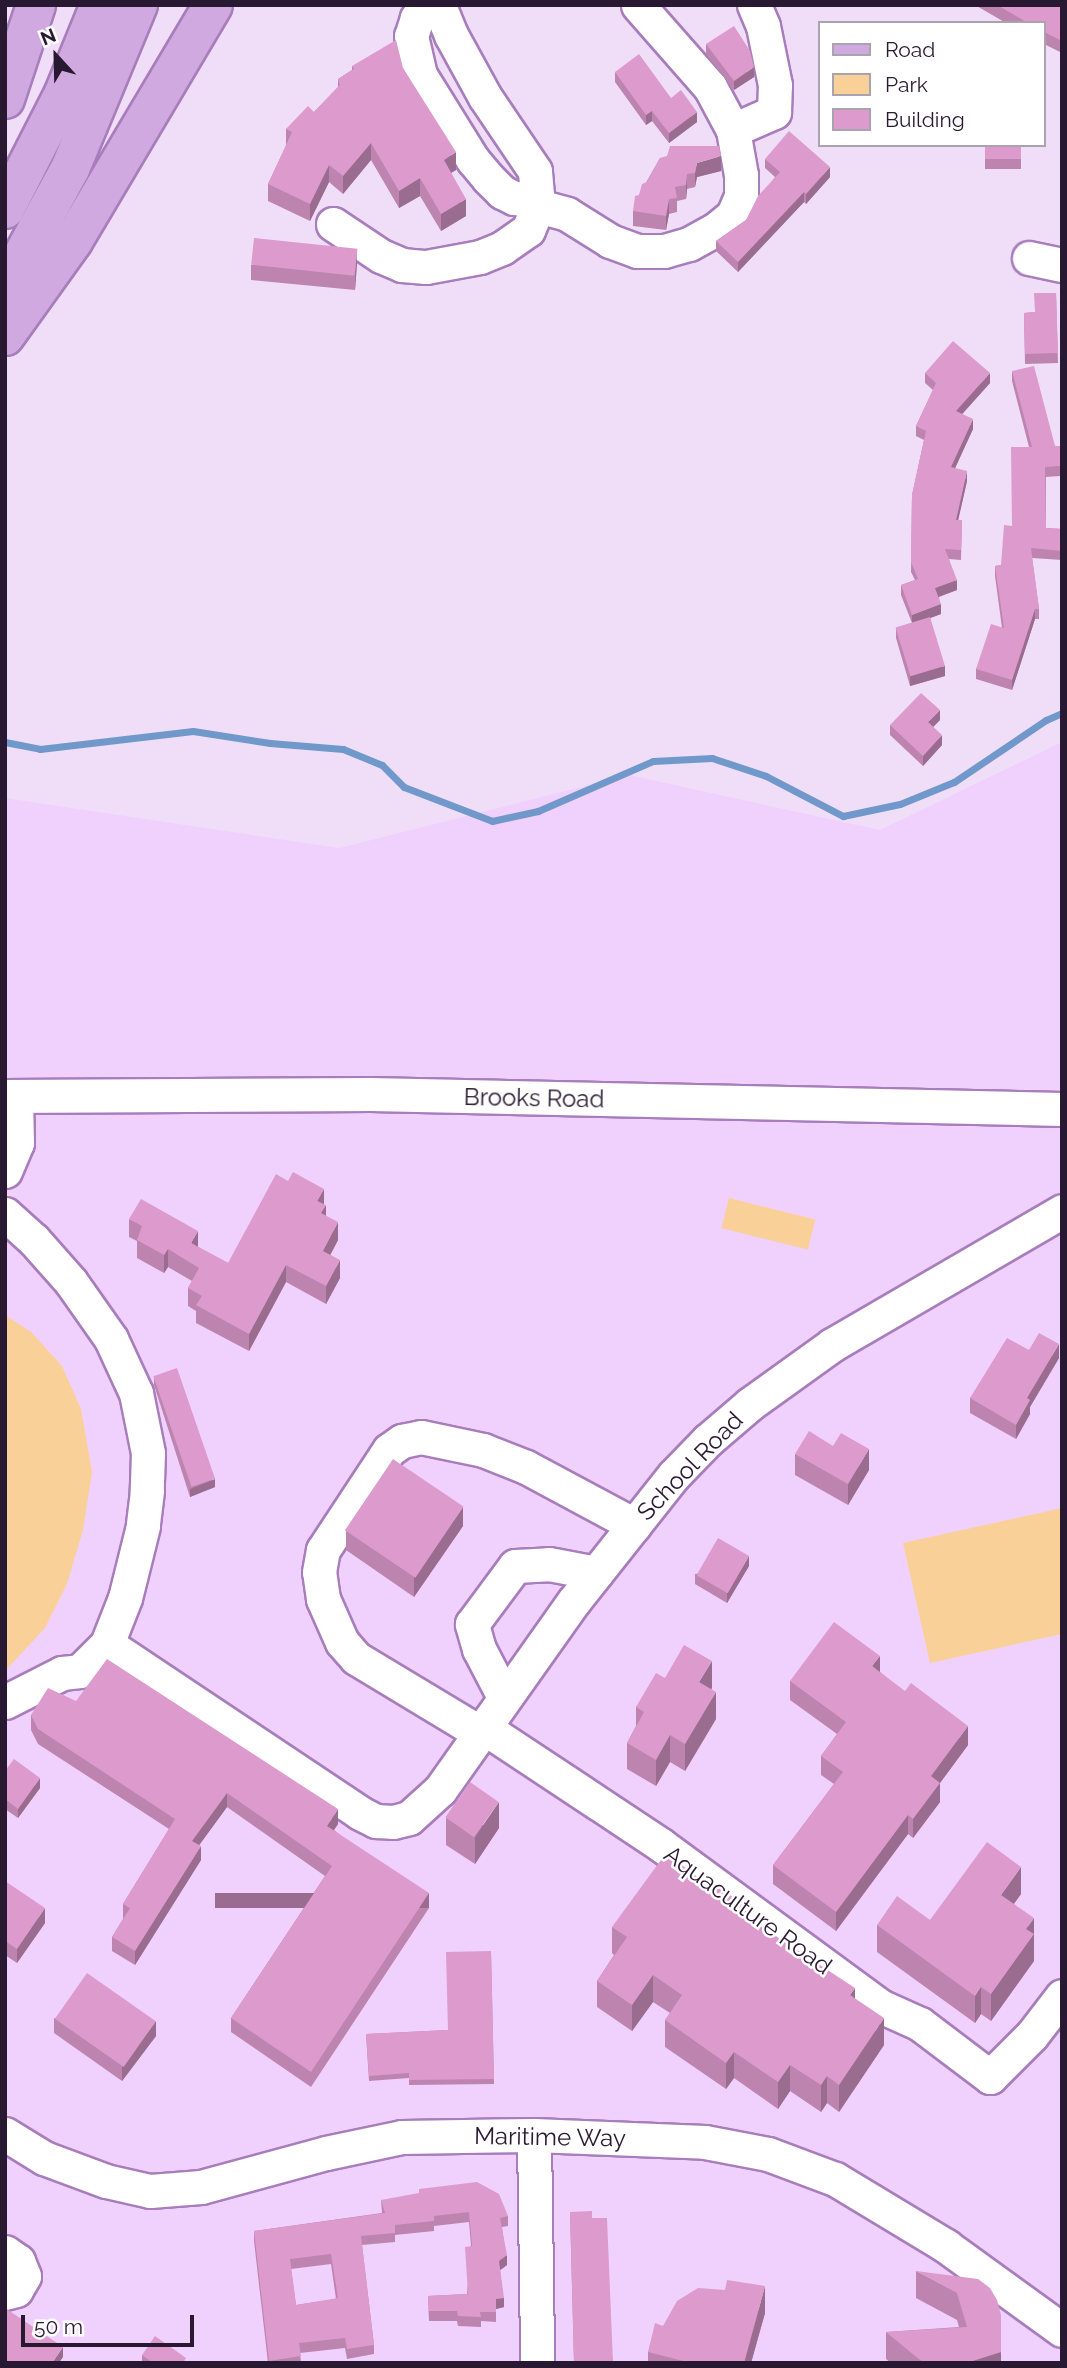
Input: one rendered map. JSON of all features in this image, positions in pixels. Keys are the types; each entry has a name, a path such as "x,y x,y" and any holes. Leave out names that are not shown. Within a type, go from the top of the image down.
{"main road":[{"path":"5,99 36,5"},
{"path":"5,209 64,93 100,5"},
{"path":"5,288 70,169 138,5"},
{"path":"5,336 73,241 213,5"}],"street":[{"path":"433,5 417,18 411,36 421,75 472,160 495,185 514,198 537,200 567,214 610,241 638,251 664,251 689,244 716,229 733,215 741,196 741,175 733,130 710,87 638,5"},
{"path":"333,224 382,256 402,265 426,267 480,257 502,248 528,230 537,200 535,171 485,97 451,36 439,5"},
{"path":"733,130 774,112 775,85 763,26 754,5"},
{"path":"1029,258 1062,265"},
{"name":"Brooks Road","path":"11,1096 370,1094 1062,1109"},
{"path":"5,1171 17,1143 11,1096"},
{"name":"School Road","path":"107,1644 360,1813 376,1821 393,1822 409,1818 440,1790 484,1731 504,1697 596,1573 708,1440 792,1373 844,1339 1062,1211"},
{"path":"5,1214 71,1282 111,1339 136,1393 148,1453 143,1526 125,1598 107,1644 80,1671 62,1674 5,1702"},
{"path":"484,1731 356,1658 342,1642 323,1599 319,1572 323,1550 390,1450 402,1441 421,1437 483,1450 526,1467 634,1525"},
{"path":"504,1697 479,1649 472,1624 514,1566 549,1564 596,1573"},
{"name":"Aquaculture Road","path":"484,1731 661,1845 880,2006 920,2024 990,2077 1032,2035 1062,1996"},
{"name":"Maritime Way","path":"5,2134 54,2162 106,2181 150,2191 201,2187 326,2152 402,2137 534,2135 705,2142 768,2154 825,2173 877,2201 946,2246 1062,2330"},
{"path":"534,2135 537,2363"},
{"path":"5,2252 18,2261 24,2276 16,2290 5,2293"}],"shaded area":[{"path":"1062,742 1062,2363 5,2363 5,798 339,848 629,775 880,830"}],"green space":[{"path":"729,1198 815,1220 808,1250 722,1228"},
{"path":"5,1315 31,1332 62,1366 81,1409 92,1472 83,1530 67,1584 45,1628 5,1671"},
{"path":"1062,1508 1062,1634 930,1663 903,1543"}],"building":[{"path":"997,5 1062,5 1062,41 1046,33 1046,21 1025,21"},
{"path":"734,26 750,51 754,67 734,81 706,44"},
{"path":"396,40 403,68 456,152 444,160 466,199 441,214 420,178 399,191 371,143 343,176 329,165 310,204 268,184 292,132 286,129 308,106 314,112 340,85 338,79 354,69 352,66"},
{"path":"639,54 671,98 681,90 697,112 669,133 652,111 646,115 615,72"},
{"path":"789,131 830,167 738,262 716,241 746,220 758,196 780,172 765,159"},
{"path":"670,146 719,146 721,156 697,163 695,173 687,174 686,185 675,187 677,198 669,199 666,216 633,211 635,196 639,195 642,184 647,182 660,158 667,156"},
{"path":"985,147 1021,147 1021,159 985,159"},
{"path":"254,238 357,249 355,276 251,265"},
{"path":"1034,293 1056,293 1058,353 1025,354 1024,313 1035,312"},
{"path":"953,341 990,373 956,411 973,419 951,467 967,471 956,520 962,520 961,550 945,549 957,580 935,588 941,604 912,615 901,585 918,579 911,562 912,495 926,431 916,426 936,383 925,373"},
{"path":"1034,366 1055,446 1060,446 1060,466 1045,467 1046,528 1062,529 1062,551 1031,548 1039,609 1035,609 1012,680 976,669 991,624 1004,628 995,566 1001,565 1004,525 1012,526 1011,447 1032,447 1012,371"},
{"path":"930,617 945,666 910,676 896,628"},
{"path":"921,693 940,710 928,722 942,735 923,756 890,725"},
{"path":"293,1172 324,1189 317,1201 326,1205 321,1213 338,1222 323,1251 340,1260 326,1286 286,1265 249,1334 196,1305 202,1296 188,1288 199,1268 168,1249 164,1255 137,1240 142,1226 129,1219 141,1199 198,1231 191,1243 228,1263 276,1174 288,1181"},
{"path":"1039,1333 1059,1344 1027,1398 1030,1400 1016,1425 970,1398 1007,1338 1029,1350"},
{"path":"177,1368 215,1479 191,1487 153,1376"},
{"path":"809,1431 833,1446 841,1433 869,1449 848,1484 795,1454"},
{"path":"393,1459 463,1507 415,1578 345,1530"},
{"path":"718,1538 749,1556 728,1593 696,1575"},
{"path":"834,1622 880,1656 872,1666 905,1691 911,1683 968,1726 931,1776 940,1783 913,1819 908,1815 836,1912 773,1865 843,1772 821,1756 846,1722 790,1681"},
{"path":"684,1645 712,1661 699,1682 716,1692 685,1744 670,1735 656,1760 627,1743 644,1712 636,1707 656,1673 665,1678"},
{"path":"107,1659 338,1809 327,1826 429,1893 311,2072 231,2018 332,1866 227,1793 192,1841 201,1846 135,1951 112,1937 130,1908 123,1904 175,1819 38,1729 31,1715 48,1688 76,1701"},
{"path":"14,1759 40,1778 18,1809 5,1799 5,1771"},
{"path":"470,1782 499,1802 474,1837 445,1817"},
{"path":"987,1842 1021,1867 1001,1895 1034,1918 1026,1929 1034,1934 991,1994 981,1987 975,1996 877,1925 897,1896 930,1920"},
{"path":"666,1853 712,1888 715,1884 746,1907 742,1914 855,1988 850,1995 884,2018 839,2085 827,2076 821,2085 790,2065 778,2082 734,2052 726,2063 665,2020 682,1995 653,1975 632,2005 597,1981 627,1937 612,1927"},
{"path":"5,1881 45,1908 17,1949 5,1941"},
{"path":"491,1951 494,2079 409,2080 409,2073 369,2076 366,2034 448,2030 446,1952"},
{"path":"87,1973 156,2021 124,2067 55,2019"},
{"path":"477,2182 499,2194 508,2216 500,2218 507,2255 499,2261 504,2298 496,2299 496,2312 480,2312 481,2317 458,2316 457,2311 429,2311 428,2296 468,2294 465,2247 472,2246 469,2212 434,2216 434,2221 395,2225 395,2233 361,2236 374,2345 347,2349 345,2338 299,2343 301,2356 269,2361 254,2231 385,2213 381,2200 419,2193 419,2189","holes":["331,2254 338,2298 296,2305 290,2259"]},
{"path":"592,2211 592,2218 607,2218 613,2363 574,2363 570,2212"},
{"path":"916,2271 978,2279 990,2288 1001,2315 1001,2352 966,2363 926,2363 886,2332 967,2327 957,2293"},
{"path":"727,2280 765,2286 744,2363 691,2363 648,2352 655,2323 663,2326 677,2301 698,2288 725,2290"},
{"path":"5,2308 63,2347 52,2363 5,2363"},
{"path":"155,2336 186,2358 183,2363 153,2363 142,2355"}],"waterway":[{"path":"5,742 40,749 193,731 270,743 343,749 382,765 404,787 492,821 538,811 653,761 712,758 766,776 843,816 900,804 954,782 1046,720 1062,713"}]}
